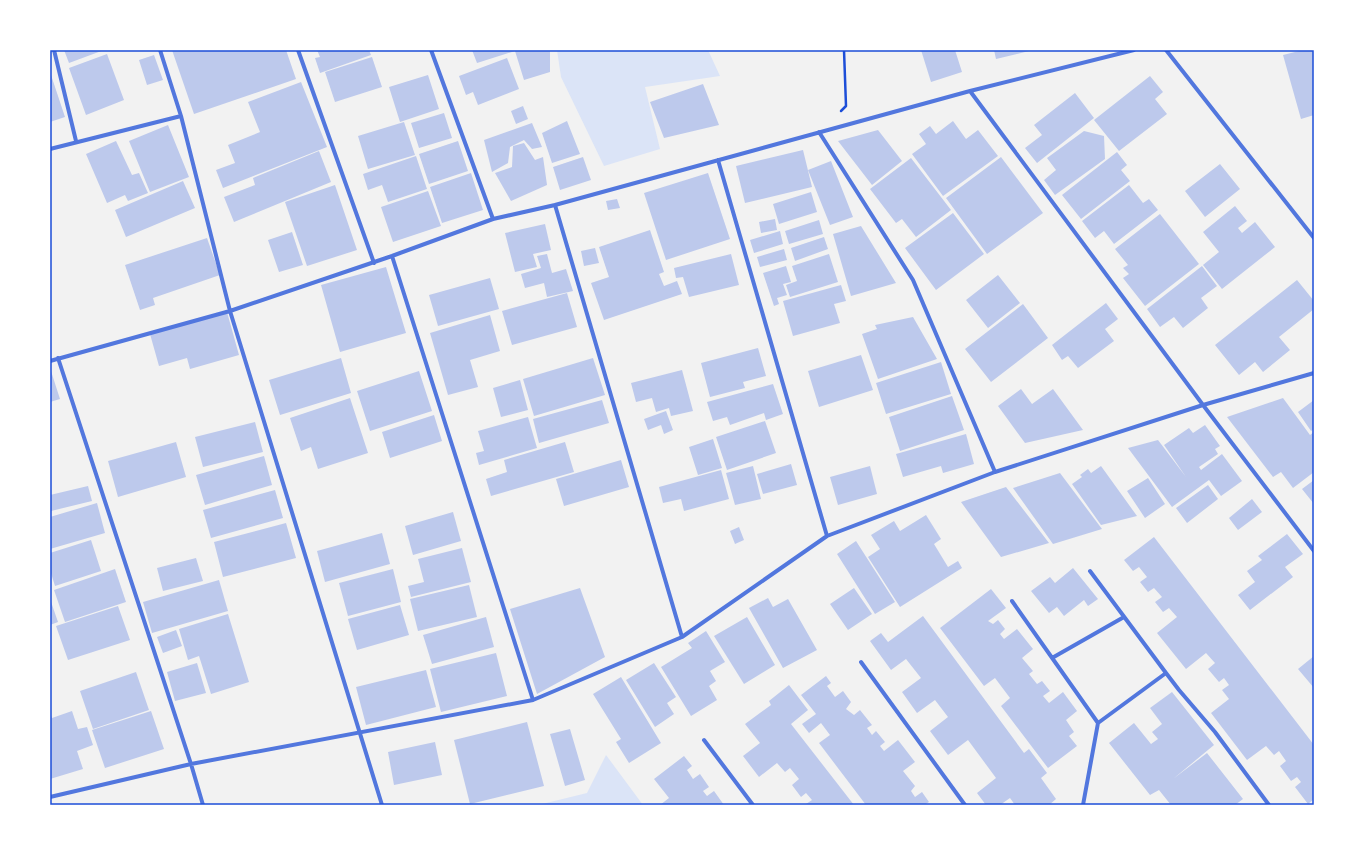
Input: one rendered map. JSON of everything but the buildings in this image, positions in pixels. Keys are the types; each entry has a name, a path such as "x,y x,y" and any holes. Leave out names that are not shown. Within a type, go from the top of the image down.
{"street":[{"path":"54,50 76,141"},
{"path":"160,50 181,116 230,310 382,805"},
{"path":"298,50 374,263"},
{"path":"431,50 493,219"},
{"path":"50,361 230,310 374,263 493,219 555,205 970,91 1134,50"},
{"path":"1166,50 1312,232 1314,238"},
{"path":"970,91 1203,405 1314,551"},
{"path":"50,149 76,141 181,116"},
{"path":"819,132 913,280 995,472"},
{"path":"718,160 827,536"},
{"path":"555,205 682,637"},
{"path":"392,256 533,700"},
{"path":"58,358 191,764 203,805"},
{"path":"50,797 191,764 533,700 682,637 827,536 995,472 1203,405 1314,372"},
{"path":"1090,571 1179,690 1216,732 1269,805"},
{"path":"1012,601 1098,723"},
{"path":"1052,658 1124,617"},
{"path":"861,662 965,805"},
{"path":"1083,805 1098,723 1166,673"},
{"path":"704,740 753,805"}],"path":[{"path":"840,111 846,106 844,50"}],"shaded area":[{"path":"557,50 708,50 720,76 645,87 660,149 604,166 561,77"},
{"path":"606,755 643,805 538,805 587,793"}]}
